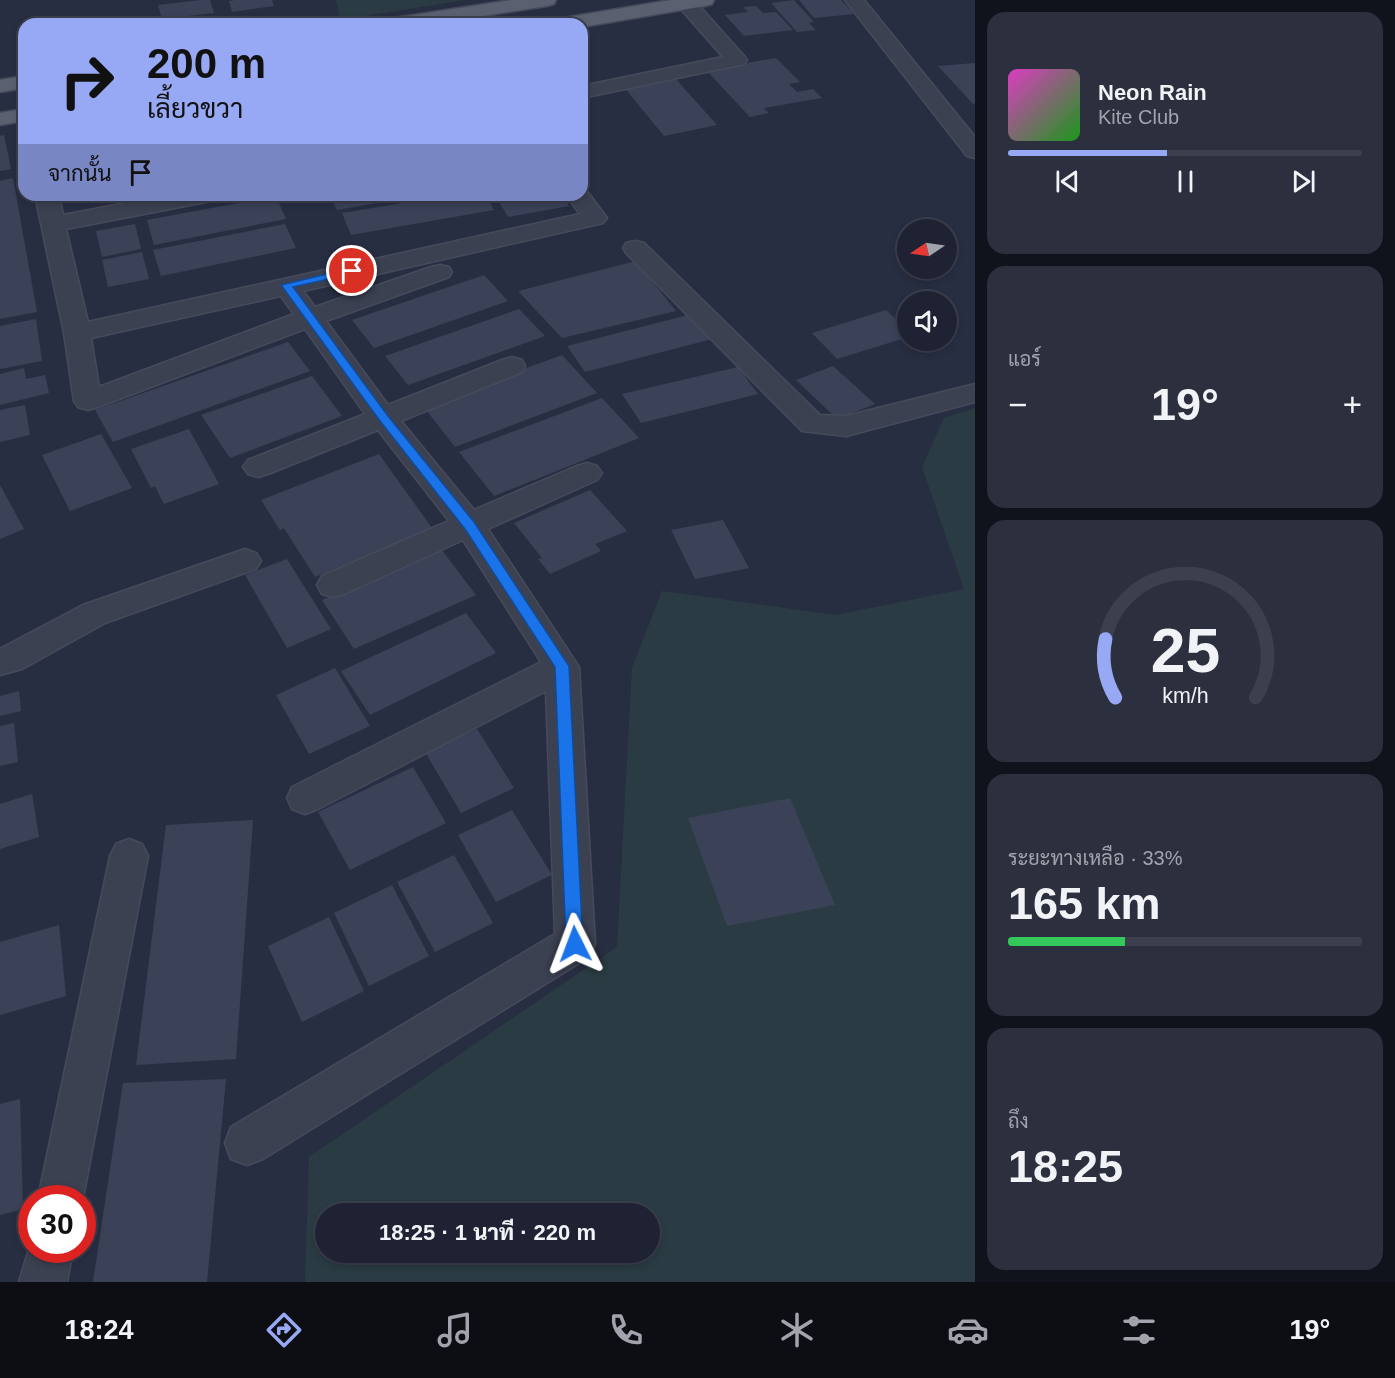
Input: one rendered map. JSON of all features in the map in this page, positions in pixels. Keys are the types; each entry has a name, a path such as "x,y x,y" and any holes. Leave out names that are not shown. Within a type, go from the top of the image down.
{"main road":[{"path":"432,18 548,0"},
{"path":"588,20 695,2"},
{"path":"0,86 18,83"},
{"path":"0,119 18,116"}],"street":[{"path":"854,0 975,150"},
{"path":"588,91 737,60 695,2"},
{"path":"48,201 77,333 88,401 309,318 440,272"},
{"path":"54,224 175,201"},
{"path":"77,333 595,218 582,201"},
{"path":"635,248 812,424 846,426 975,393"},
{"path":"246,1143 575,944 562,666 469,525 384,419 286,285"},
{"path":"258,467 384,419 512,366"},
{"path":"333,585 587,473"},
{"path":"0,662 10,660 94,614 245,561"},
{"path":"305,798 562,666"},
{"path":"63,1185 129,856"},
{"path":"43,1282 47,1263"}],"shaded area":[{"path":"336,0 465,0 352,18 340,18"},
{"path":"975,408 975,1282 305,1282 309,1157 617,947 632,668 662,591 836,615 964,589 922,467 944,418"}],"building":[{"path":"210,0 214,13 162,18 158,5"},
{"path":"272,0 274,6 232,12 229,1"},
{"path":"794,0 814,22 809,23 816,30 797,32 771,3"},
{"path":"799,0 841,0 854,14 814,18"},
{"path":"756,6 763,13 776,12 793,30 744,36 725,15 748,12 743,7"},
{"path":"776,58 800,82 789,84 797,92 813,89 822,98 764,108 769,113 750,117 706,70"},
{"path":"975,63 975,103 973,104 938,66"},
{"path":"674,77 717,125 664,136 623,86"},
{"path":"4,135 11,169 0,171 0,136"},
{"path":"13,178 37,312 0,319 0,181"},
{"path":"249,201 278,201 286,219 154,245 147,220"},
{"path":"333,201 388,201 337,210"},
{"path":"415,201 489,201 494,210 351,235 342,213"},
{"path":"499,201 566,201 569,206 508,217"},
{"path":"135,224 141,249 102,257 96,231"},
{"path":"285,224 296,248 161,276 153,250"},
{"path":"142,252 149,279 108,287 102,260"},
{"path":"636,261 676,311 562,338 518,291"},
{"path":"484,275 508,301 374,348 352,320"},
{"path":"519,309 545,336 408,385 385,356"},
{"path":"886,310 897,320 897,340 837,359 812,333"},
{"path":"696,313 716,338 585,372 567,346"},
{"path":"36,319 42,361 0,369 0,326"},
{"path":"288,342 310,371 113,442 95,410"},
{"path":"562,355 597,393 455,447 423,406"},
{"path":"833,366 875,404 837,419 796,380"},
{"path":"738,367 758,394 641,423 622,394"},
{"path":"24,368 26,379 45,375 49,393 0,405 0,374"},
{"path":"312,376 342,416 230,458 201,415"},
{"path":"602,398 639,438 494,496 459,452"},
{"path":"25,405 30,435 0,442 0,410"},
{"path":"189,429 219,484 164,504 155,486 151,488 131,449"},
{"path":"101,434 132,488 70,511 42,455"},
{"path":"379,454 432,528 315,577 284,528 280,530 261,500"},
{"path":"0,485 24,529 0,539"},
{"path":"590,490 627,531 595,544 601,551 550,574 538,559 542,558 514,523"},
{"path":"723,520 749,568 695,579 671,530"},
{"path":"441,549 476,595 354,649 322,600"},
{"path":"287,559 331,629 287,648 245,575"},
{"path":"466,613 496,653 370,715 341,671"},
{"path":"335,668 370,726 309,754 276,695"},
{"path":"19,691 21,711 0,716 0,696"},
{"path":"14,723 18,762 0,766 0,726"},
{"path":"477,729 514,788 461,813 425,752"},
{"path":"413,767 446,823 350,870 318,812"},
{"path":"32,794 39,837 0,849 0,804"},
{"path":"790,798 835,905 727,926 688,818"},
{"path":"512,810 552,875 496,902 458,835"},
{"path":"253,820 236,1059 136,1065 166,825"},
{"path":"454,855 493,923 435,952 397,882"},
{"path":"392,885 429,956 369,986 334,913"},
{"path":"329,917 364,991 302,1022 268,946"},
{"path":"59,925 66,996 0,1015 0,942"},
{"path":"226,1079 207,1282 93,1282 123,1083"},
{"path":"20,1099 22,1185 18,1185 18,1210 0,1215 0,1104"}],"route":[{"path":"352,271 286,285 384,419 469,525 562,666 575,944"}]}
